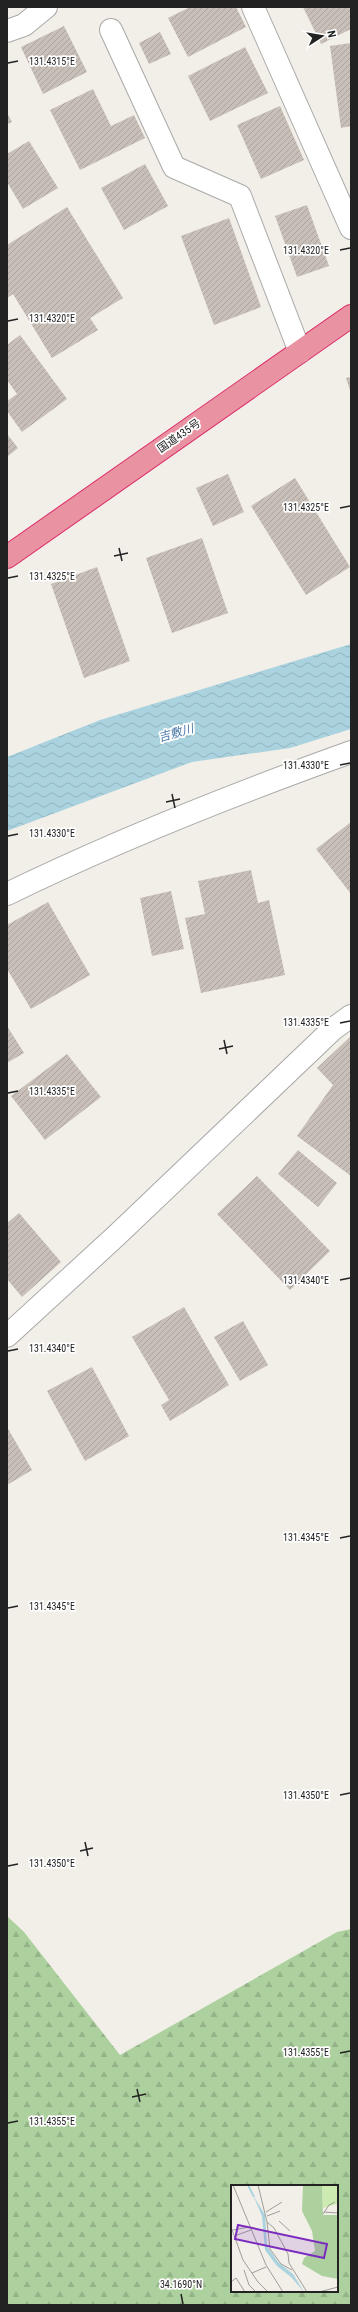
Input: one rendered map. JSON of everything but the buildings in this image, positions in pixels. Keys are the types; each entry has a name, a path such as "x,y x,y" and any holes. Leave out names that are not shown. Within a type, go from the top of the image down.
{"highway":[{"name":"国道435号","path":"7,557 351,316"}],"street":[{"path":"7,31 24,25 46,7"},
{"path":"253,7 351,228"},
{"path":"110,30 174,167 240,196 300,352"},
{"path":"7,894 77,860 282,777 351,752"},
{"path":"7,1336 117,1235 333,1028 351,1016"}],"green space":[{"path":"7,1916 24,1932 120,2055 337,1932 351,1929 351,2305 7,2305"}],"water":[{"name":"吉敷川","path":"351,644 351,729 290,748 192,762 7,831 7,757 100,720"}]}
